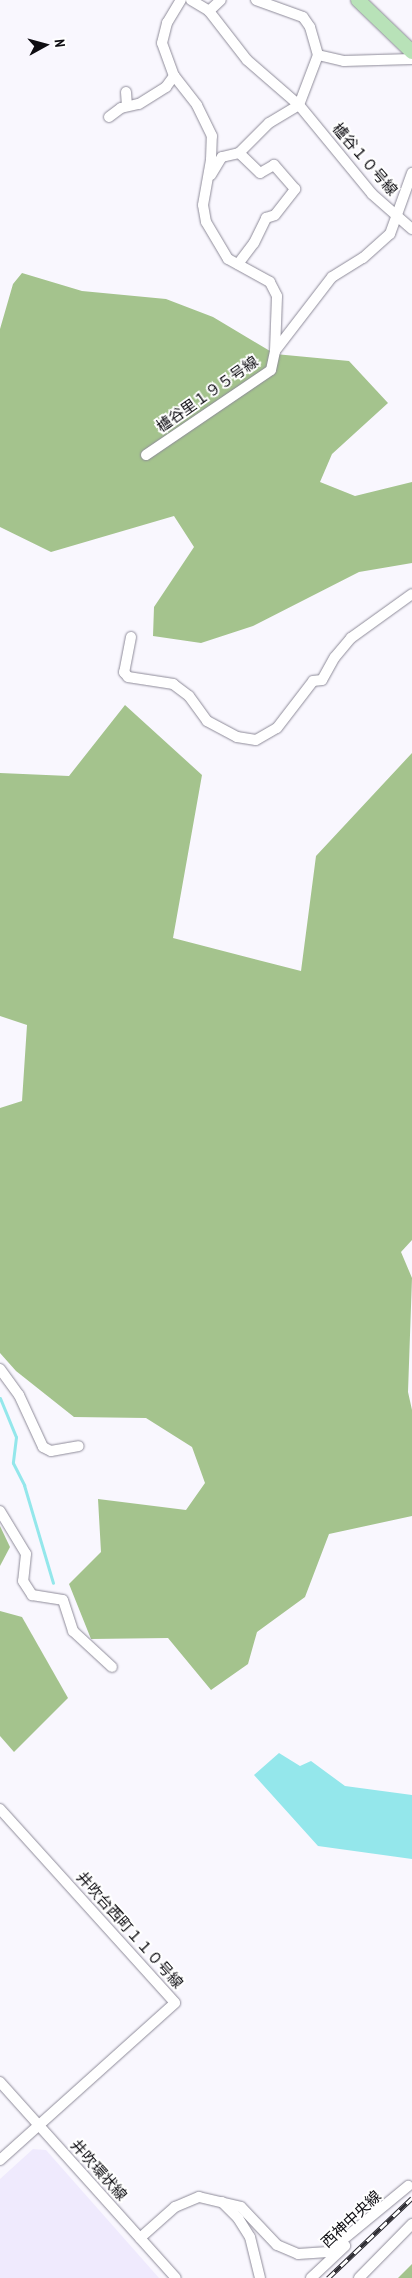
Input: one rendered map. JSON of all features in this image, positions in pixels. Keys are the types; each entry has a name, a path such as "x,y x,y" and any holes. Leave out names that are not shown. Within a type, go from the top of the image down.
{"main road":[{"path":"358,0 412,52"}],"street":[{"path":"181,0 167,23 162,43 174,76 207,120 212,136 203,205 206,222 215,241 228,259 270,282 277,296 275,351"},
{"name":"櫨谷１０号線","path":"191,0 209,11 247,60 299,105 372,194 412,230"},
{"path":"209,11 221,0"},
{"path":"207,182 222,157 239,153 269,123 299,105 318,55 310,27 303,17 260,1"},
{"path":"318,55 344,61 412,59"},
{"path":"109,118 128,106 140,104 166,86 174,76"},
{"path":"126,92 128,106"},
{"path":"238,264 254,243 266,218 275,215 296,189 274,165 260,173 239,153"},
{"path":"275,351 332,277 363,258 390,234 398,218 412,173"},
{"name":"櫨谷里１９５号線","path":"146,456 270,370 275,351"},
{"path":"131,637 124,672 128,677 173,684 189,696 207,721 237,737 256,740 277,728 313,681 322,680 334,657 351,638 412,594"},
{"path":"0,1369 19,1394 43,1447 51,1451 79,1446"},
{"path":"0,1511 26,1554 23,1581 32,1595 63,1600 73,1631 112,1667"},
{"name":"井吹台西町１１０号線","path":"0,1809 175,2003 40,2126"},
{"name":"井吹環状線","path":"0,2082 176,2278"},
{"path":"0,2160 40,2126"},
{"path":"140,2238 175,2207 200,2198 221,2201 241,2207 277,2245 298,2254 328,2252 410,2184"},
{"name":"西神中央線","path":"311,2278 410,2184"},
{"path":"221,2201 238,2218 250,2237 260,2278"},
{"path":"359,2278 412,2225"},
{"path":"366,2278 412,2225"}],"shaded area":[{"path":"33,2149 46,2150 159,2278 0,2278 0,2179"}],"green space":[{"path":"22,273 82,291 166,299 213,317 275,354 349,361 388,403 332,454 320,482 355,496 412,482 412,563 359,572 253,626 201,643 153,636 154,607 194,547 174,516 51,552 0,527 0,329 13,284"},
{"path":"125,705 202,775 173,938 301,971 316,856 412,753 412,1240 401,1252 412,1278 408,1392 412,1410 412,1516 329,1534 305,1597 257,1632 248,1664 211,1690 168,1638 91,1639 69,1584 101,1552 98,1499 186,1510 205,1483 192,1447 146,1418 74,1417 16,1371 0,1353 0,1108 22,1101 27,1025 0,1016 0,773 69,776"},
{"path":"0,1526 10,1547 0,1566"},
{"path":"0,1611 22,1617 68,1698 14,1752 0,1736"},
{"path":"412,2264 412,2278 398,2278"}],"water":[{"path":"279,1753 300,1766 311,1761 345,1786 412,1795 412,1859 318,1846 254,1775"}],"waterway":[{"path":"0,1398 16,1437 13,1463 24,1485 53,1583"}],"railway":[{"path":"328,2278 412,2198"}]}
